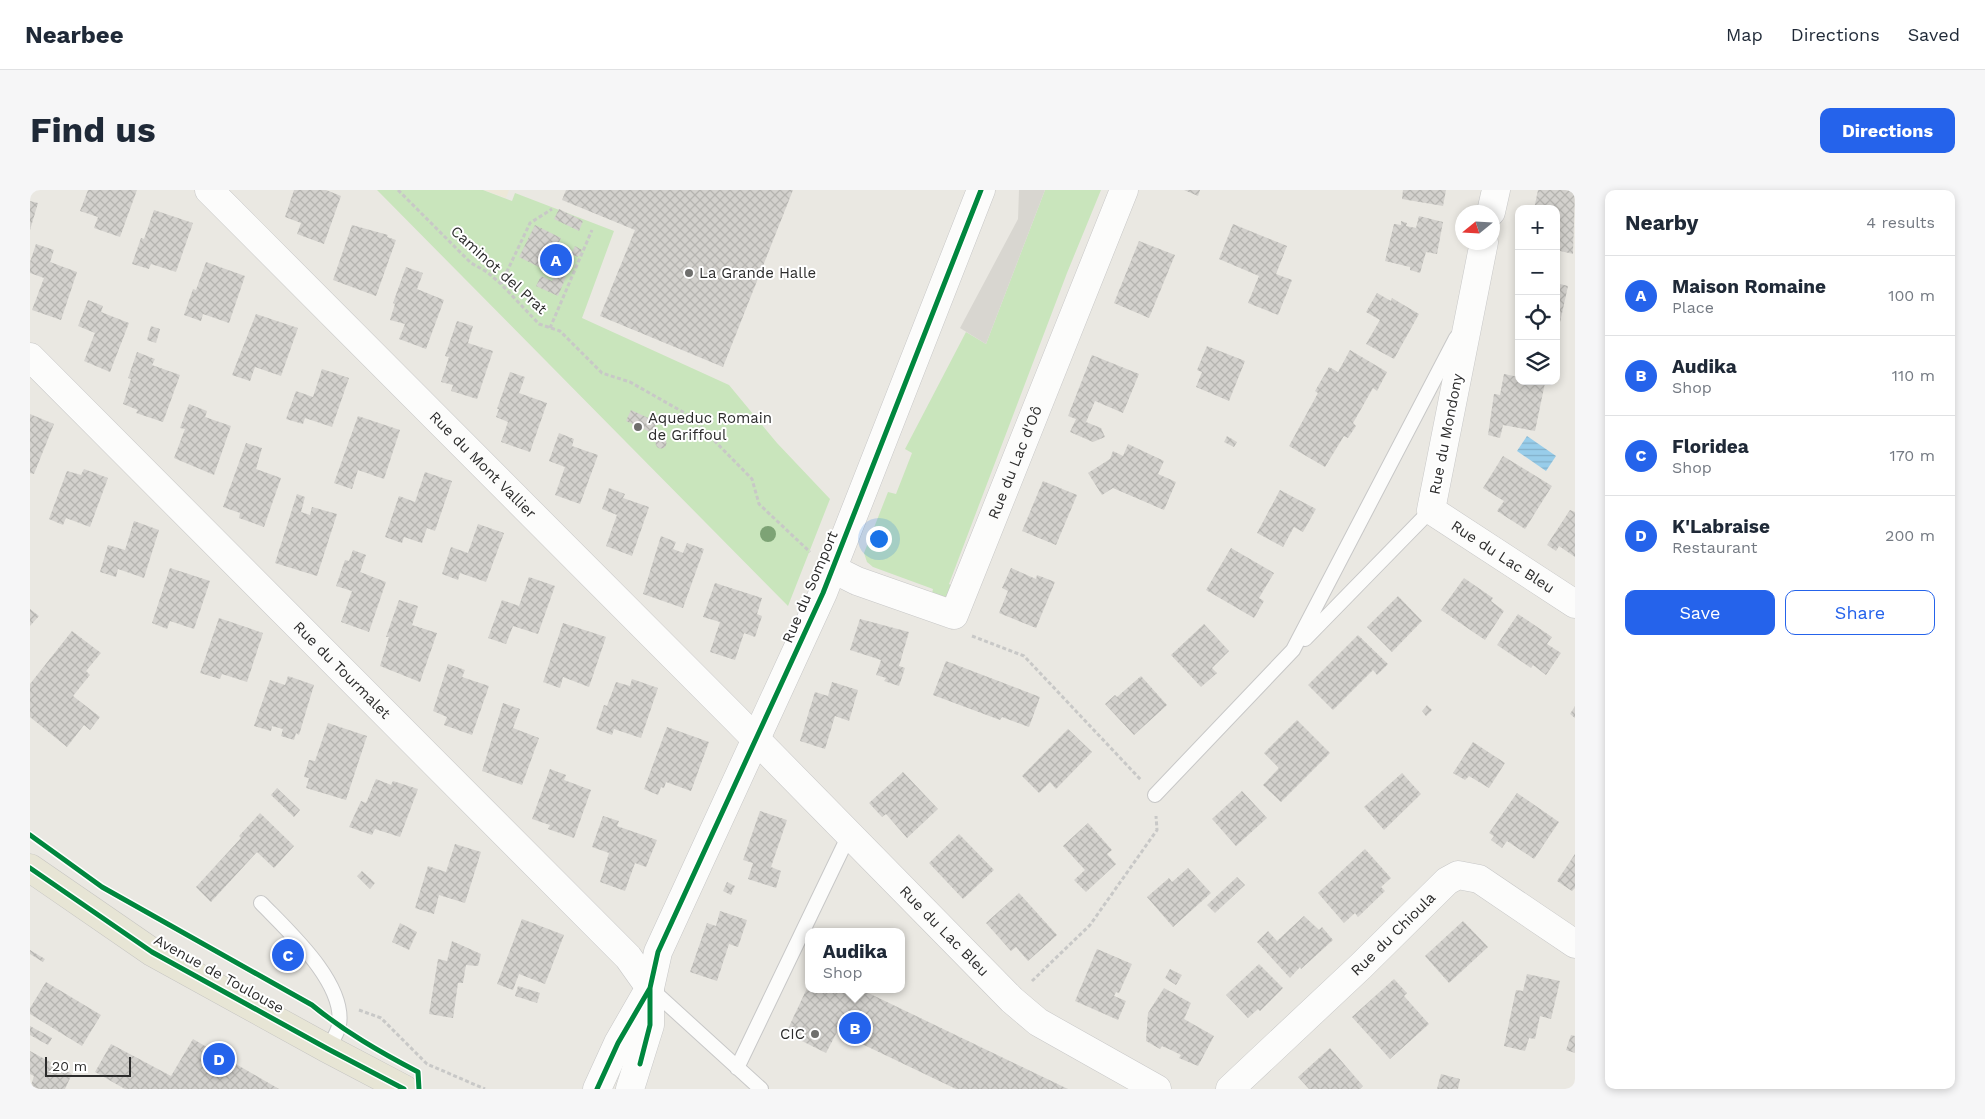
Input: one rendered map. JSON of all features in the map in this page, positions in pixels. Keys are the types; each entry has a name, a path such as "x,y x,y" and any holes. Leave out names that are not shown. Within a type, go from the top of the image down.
{"main road":[{"name":"Avenue de Toulouse","path":"30,868 152,952 404,1089"}],"street":[{"name":"Rue du Mont Vallier","path":"209,190 756,740"},
{"name":"Rue du Somport","path":"630,1089 650,1025 650,988 658,952 833,569 981,190"},
{"name":"Rue du Lac d'Oô","path":"954,615 1124,190"},
{"path":"1493,205 1496,190"},
{"name":"Rue du Mondony","path":"1431,510 1482,250"},
{"name":"Rue du Tourmalet","path":"30,358 628,957 650,988"},
{"name":"Rue du Lac Bleu","path":"1431,510 1575,604"},
{"path":"833,569 857,582 954,615"},
{"name":"Rue du Lac Bleu","path":"756,740 1012,1000 1038,1022 1157,1089"},
{"name":"Rue du Chioula","path":"1230,1089 1361,966 1447,881 1458,876 1478,879 1575,944"},
{"name":"Rue du Somport","path":"597,1089 618,1043 650,988"}],"lane":[{"name":"Rue du Mondony","path":"1294,650 1469,313"},
{"name":"Rue du Mondony","path":"1155,795 1431,510"},
{"path":"738,1068 849,835"},
{"path":"261,903 318,963 340,1008 339,1027 328,1049"},
{"path":"650,988 761,1089"}],"path":[{"path":"501,284 530,223 552,209"},
{"path":"550,328 592,230"},
{"path":"954,615 954,630 1024,656 1155,795 1157,830 1090,925 1012,1000"},
{"path":"340,1008 361,1010 381,1018 428,1064 485,1089"}],"shaded area":[{"path":"484,190 509,190 506,198"},
{"path":"1019,190 1045,190 986,344 960,328 1018,219"}],"green space":[{"path":"377,190 483,190 512,201 515,193 614,231 582,318 729,385 777,443 830,499 788,606"},
{"path":"1045,190 1101,190 1067,273 949,584 956,588 945,597 931,597 933,589 873,567 867,562 864,553 888,492 896,494 912,453 905,449 966,332 986,344"}],"water":[{"path":"1527,436 1556,456 1546,471 1517,451"}],"building":[{"path":"88,190 137,190 120,237 94,228 98,217 80,211"},
{"path":"294,190 326,190 341,196 324,244 297,234 301,223 285,217"},
{"name":"La Grande Halle","path":"566,190 793,190 723,367 600,316 635,230 562,200"},
{"path":"1184,190 1200,190 1198,196"},
{"path":"1403,190 1446,190 1443,206 1402,199"},
{"path":"1538,190 1575,190 1573,254 1560,251 1560,205 1535,205"},
{"path":"30,201 38,203 30,230"},
{"path":"559,209 583,221 579,231 554,219"},
{"path":"154,210 193,223 176,272 151,264 149,269 132,264 141,238 144,239"},
{"path":"1419,216 1443,222 1437,254 1426,252 1420,273 1410,270 1410,267 1385,261 1394,224 1401,225 1401,221 1407,223 1406,226 1416,228"},
{"path":"1233,224 1287,246 1276,274 1292,280 1278,315 1248,303 1259,276 1219,259"},
{"path":"352,225 388,235 387,237 396,240 376,296 333,280"},
{"path":"535,225 561,238 545,270 519,257"},
{"path":"1139,241 1175,255 1149,318 1114,303"},
{"path":"36,244 54,250 50,262 77,272 61,320 32,310 44,278 30,273 30,262"},
{"path":"575,246 582,250 578,257 571,254"},
{"path":"206,262 245,276 229,323 203,314 201,321 184,315 193,289 196,290"},
{"path":"406,267 423,273 417,289 444,300 426,349 399,339 405,324 390,320 395,304 393,303"},
{"path":"556,272 566,277 558,296 536,286 541,276 552,281"},
{"path":"1560,284 1568,286 1560,322"},
{"path":"1377,293 1391,301 1392,298 1419,314 1394,359 1366,344 1380,320 1366,312"},
{"path":"88,300 103,306 101,312 129,323 110,372 84,361 95,333 78,326"},
{"path":"256,314 298,328 281,376 255,367 250,381 232,375"},
{"path":"457,321 473,326 468,343 493,351 477,399 451,391 453,385 441,382 449,357 445,356"},
{"path":"151,326 160,329 156,343 147,340"},
{"path":"1207,346 1245,361 1229,401 1196,387 1202,372 1197,370"},
{"path":"1350,350 1387,372 1377,391 1373,388 1353,423 1356,426 1348,438 1344,436 1325,467 1289,446 1318,393 1315,391 1329,367 1338,372"},
{"path":"137,352 155,359 152,365 180,375 163,422 136,413 138,410 123,404 131,379 128,378"},
{"path":"1092,355 1139,374 1123,413 1095,401 1086,422 1101,428 1105,437 1093,442 1070,432 1076,419 1068,416"},
{"path":"322,369 349,378 332,427 305,418 303,424 286,419 296,391 313,397"},
{"path":"510,372 525,377 519,393 547,403 530,452 501,442 508,422 496,417 499,409 497,409"},
{"path":"1504,374 1515,376 1515,385 1545,385 1535,431 1503,425 1500,438 1488,435 1494,394 1500,395"},
{"path":"189,404 207,411 205,417 231,426 214,475 174,458 185,429 180,428"},
{"path":"631,410 657,422 652,433 626,421"},
{"path":"30,414 54,424 34,474 30,473"},
{"path":"358,416 400,430 384,479 358,470 352,489 334,483"},
{"path":"559,433 574,439 572,446 598,455 580,504 555,495 565,467 549,461"},
{"path":"1227,436 1237,442 1234,447 1224,442"},
{"path":"661,437 667,443 661,449 655,443"},
{"path":"246,443 262,448 256,469 281,478 264,527 239,518 240,513 223,507"},
{"path":"1128,444 1164,461 1158,474 1176,482 1164,510 1113,488 1102,495 1088,473 1110,459 1113,451 1123,456"},
{"path":"1503,456 1552,486 1525,529 1497,511 1504,501 1483,488"},
{"path":"84,469 108,478 90,527 66,518 63,525 49,519 67,471 81,475"},
{"path":"425,472 452,481 435,531 427,528 422,543 404,537 402,543 385,537 399,496 415,502"},
{"path":"1043,481 1077,495 1056,545 1022,531"},
{"path":"609,488 625,494 623,498 649,507 632,556 606,546 617,515 602,509"},
{"path":"1280,490 1316,509 1303,532 1294,527 1283,547 1257,533"},
{"path":"297,494 305,497 301,512 310,515 312,507 337,514 317,576 275,563"},
{"path":"1570,510 1575,512 1575,557 1559,546 1556,551 1547,545"},
{"path":"134,521 159,530 144,578 118,569 116,577 100,572 108,545 125,550"},
{"path":"478,524 504,533 486,582 460,573 458,580 442,574 451,547 468,553"},
{"path":"661,536 676,542 673,549 683,553 687,543 704,549 683,608 643,594"},
{"path":"1231,548 1274,573 1259,598 1264,601 1254,618 1206,590"},
{"path":"353,550 366,555 360,572 386,582 369,632 341,622 352,591 336,586 345,560 349,561"},
{"path":"170,568 210,581 194,629 170,621 167,629 152,623"},
{"path":"1011,568 1036,579 1037,575 1055,582 1036,628 999,613 1008,591 1002,588"},
{"path":"529,577 555,586 538,634 513,626 506,644 488,638 502,600 519,606"},
{"path":"1464,578 1493,598 1491,601 1504,611 1485,640 1441,610"},
{"path":"715,583 762,598 757,614 762,616 755,637 744,633 735,660 710,652 720,622 703,617"},
{"path":"1398,596 1422,621 1392,652 1367,627"},
{"path":"399,600 418,606 412,625 437,633 420,682 380,666 389,637 386,637"},
{"path":"30,609 39,616 30,626"},
{"path":"1518,614 1552,637 1547,644 1561,653 1546,675 1533,665 1531,668 1497,645"},
{"path":"219,618 263,633 247,682 222,674 220,679 200,673"},
{"path":"860,619 909,632 899,666 905,668 899,686 884,681 886,678 876,675 881,660 850,650"},
{"path":"563,623 606,637 589,687 563,677 560,688 543,682"},
{"path":"1204,624 1229,651 1212,668 1217,673 1201,687 1171,655"},
{"path":"72,631 101,653 86,671 90,675 73,696 100,717 90,730 84,725 67,747 30,717 30,684"},
{"path":"1358,635 1388,664 1377,675 1373,670 1333,710 1308,685"},
{"path":"946,661 1040,697 1029,727 1002,717 1000,720 933,695"},
{"path":"448,664 465,670 462,677 489,686 472,735 444,725 447,717 433,711"},
{"path":"288,676 314,685 299,735 296,733 294,740 281,736 283,729 272,726 271,731 254,726 270,680 285,685"},
{"path":"1141,676 1167,705 1134,735 1105,704 1115,695 1117,697"},
{"path":"632,679 658,688 641,738 614,729 612,735 596,729 604,705 607,706 616,682 630,686"},
{"path":"832,682 858,690 849,721 835,716 825,749 800,741 815,692 828,696"},
{"path":"503,703 520,709 513,728 539,738 522,785 482,771"},
{"path":"1427,705 1432,710 1426,716 1422,711"},
{"path":"1575,706 1575,718 1570,714"},
{"path":"1297,720 1330,753 1281,802 1263,785 1279,768 1264,753"},
{"path":"328,723 367,736 346,800 306,788 309,778 304,777 309,760 315,761"},
{"path":"667,727 709,742 691,791 666,782 664,788 661,787 658,795 644,789"},
{"path":"1068,729 1092,752 1056,789 1050,782 1039,793 1022,776"},
{"path":"1473,742 1505,763 1489,788 1469,776 1465,780 1453,773"},
{"path":"550,769 566,775 564,780 591,790 574,838 548,829 550,825 532,819"},
{"path":"903,772 938,809 907,838 886,814 882,817 869,803"},
{"path":"1402,773 1421,794 1384,830 1364,807"},
{"path":"376,779 391,785 393,781 418,789 400,837 375,829 372,835 349,827 361,801 366,803"},
{"path":"277,788 300,810 294,817 271,795"},
{"path":"1242,791 1267,818 1236,846 1212,819"},
{"path":"1517,793 1559,822 1534,859 1507,841 1502,848 1491,840 1494,836 1489,833"},
{"path":"760,811 787,820 771,867 781,871 776,888 748,879 753,863 743,860"},
{"path":"260,813 294,846 274,868 257,852 211,902 196,887 241,838 239,836"},
{"path":"603,816 619,821 617,826 657,840 646,867 635,863 625,891 600,882 609,853 592,847"},
{"path":"1088,823 1112,850 1107,854 1116,864 1086,892 1074,880 1085,870 1063,846"},
{"path":"959,834 994,870 963,899 929,863"},
{"path":"455,844 481,852 465,903 439,895 434,914 415,908 428,866 446,872"},
{"path":"1365,849 1391,878 1381,887 1385,891 1358,917 1355,913 1344,923 1318,893"},
{"path":"1575,854 1575,888 1572,891 1557,881"},
{"path":"1188,868 1211,893 1173,927 1147,897 1169,878 1172,882"},
{"path":"362,871 375,883 370,889 357,876"},
{"path":"1237,877 1245,885 1215,913 1207,905"},
{"path":"727,882 735,886 731,895 723,891"},
{"path":"1019,893 1057,935 1028,961 1016,947 1011,951 986,923"},
{"path":"720,911 747,920 738,947 729,944 717,981 690,972 707,923 716,926"},
{"path":"1304,916 1319,930 1322,927 1333,940 1301,969 1300,967 1290,978 1257,942 1268,931 1277,941"},
{"path":"522,919 564,935 545,984 519,974 513,990 497,984"},
{"path":"1463,921 1488,947 1449,983 1425,956"},
{"path":"400,923 417,932 409,950 392,942"},
{"path":"452,941 481,954 478,966 466,965 463,983 458,983 453,1018 429,1014 438,959 447,961"},
{"path":"1097,949 1132,964 1119,993 1116,992 1114,996 1126,1001 1118,1020 1075,1001"},
{"path":"30,950 45,959 43,962 30,954"},
{"path":"1259,964 1283,988 1260,1011 1258,1009 1248,1018 1226,995"},
{"path":"1170,969 1182,975 1176,985 1165,978"},
{"path":"1527,974 1560,981 1551,1019 1540,1016 1535,1039 1529,1038 1525,1051 1504,1046 1516,990 1523,991"},
{"path":"1394,979 1407,993 1404,996 1429,1024 1390,1059 1352,1017"},
{"path":"46,982 101,1015 82,1046 30,1014 30,1008"},
{"path":"518,986 540,993 537,1003 515,996"},
{"path":"1164,988 1191,1003 1184,1019 1214,1036 1198,1066 1179,1058 1181,1055 1171,1050 1162,1046 1160,1049 1146,1041 1148,1013"},
{"path":"805,993 868,993 1068,1089 956,1089 837,1032 826,1053 786,1033"},
{"path":"30,1026 52,1038 48,1045 30,1035"},
{"path":"1571,1035 1575,1036 1575,1053 1566,1050"},
{"path":"193,1039 279,1089 125,1089 95,1072 111,1044 171,1076"},
{"path":"1330,1048 1363,1086 1360,1089 1309,1089 1298,1077"},
{"path":"30,1051 72,1074 65,1089 30,1089 34,1076 30,1074"},
{"path":"1441,1074 1460,1079 1458,1089 1437,1089"}],"cycle path":[{"path":"640,1064 650,1025 650,988 658,952 823,593 981,190"},
{"path":"30,835 102,887 312,1005 363,1041 418,1072 419,1089"},
{"path":"30,868 152,952 404,1089"},
{"path":"597,1089 618,1043 650,988"}],"place":[{"name":"Maison Romaine","path":"556,260"},
{"name":"La Grande Halle","path":"689,273"},
{"name":"Aqueduc Romain de Griffoul","path":"638,427"},
{"name":"Floridea","path":"288,955"},
{"name":"Audika","path":"855,1028"},
{"name":"CIC","path":"815,1034"},
{"name":"K'Labraise","path":"219,1059"}]}
